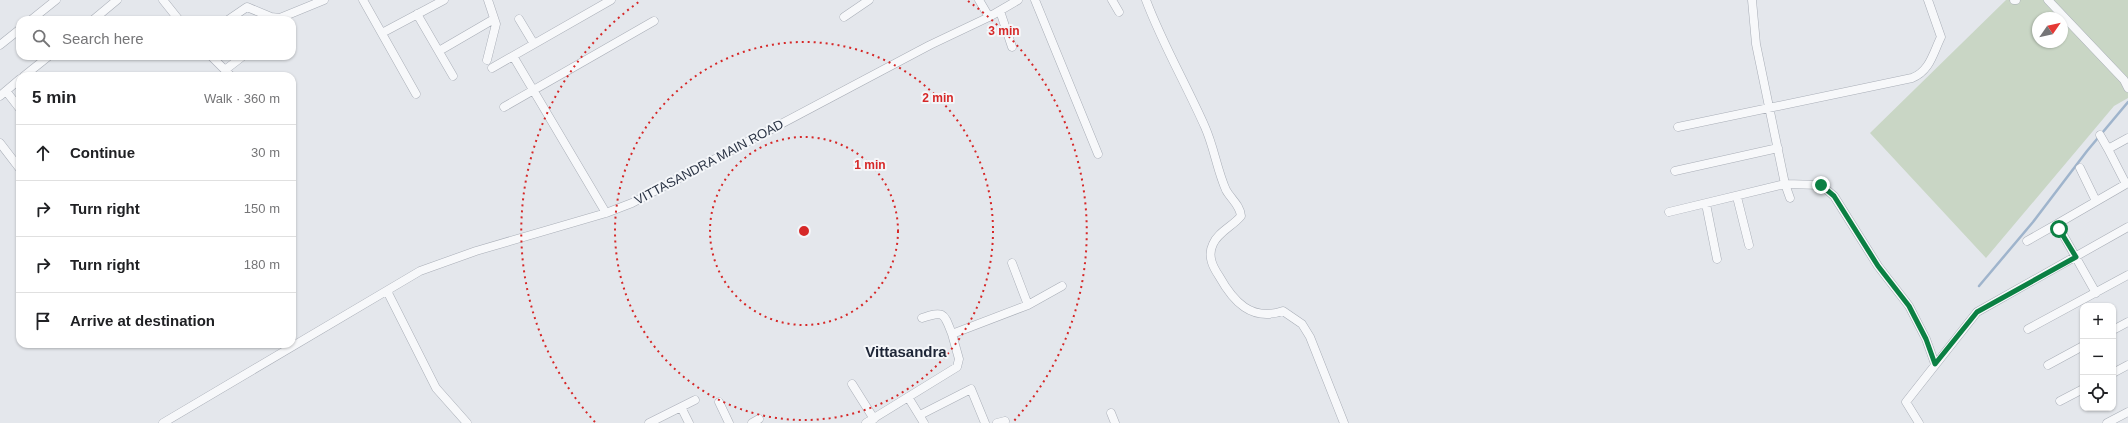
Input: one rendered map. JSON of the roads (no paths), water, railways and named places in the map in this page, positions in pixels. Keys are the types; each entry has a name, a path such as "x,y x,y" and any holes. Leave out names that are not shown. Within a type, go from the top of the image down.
{"street":[{"path":"36,16 56,0"},
{"path":"98,16 117,0"},
{"path":"163,0 176,16"},
{"path":"286,16 324,0"},
{"path":"363,0 416,94"},
{"path":"382,33 444,0"},
{"path":"487,60 496,24 488,0"},
{"path":"492,68 612,0"},
{"path":"844,17 869,0"},
{"path":"979,0 989,17"},
{"name":"VITTASANDRA MAIN ROAD","path":"296,344 420,271 441,262 632,203 930,45 989,17 1018,0"},
{"path":"1035,0 1098,154"},
{"path":"1112,0 1119,12"},
{"path":"1146,0 1155,25 1188,89 1206,130 1226,190 1240,209 1241,216 1212,244 1211,263 1229,294 1237,304 1262,313 1273,314 1282,311 1302,324 1310,337 1343,423"},
{"path":"1752,0 1756,44 1785,184 1790,198"},
{"path":"1678,127 1770,109 1922,75 1928,66 1941,37 1928,0"},
{"path":"2048,0 2124,80 2128,88"},
{"path":"234,16 247,7 267,16"},
{"path":"1000,11 1012,47"},
{"path":"417,14 453,76"},
{"path":"438,51 494,18"},
{"path":"519,19 534,44"},
{"path":"504,107 654,21"},
{"path":"0,45 16,32"},
{"path":"513,56 606,212"},
{"path":"29,72 44,60"},
{"path":"215,60 227,72"},
{"path":"229,72 239,60"},
{"path":"16,82 3,93 16,105"},
{"path":"2027,241 2127,184 2100,134"},
{"path":"2108,149 2128,138"},
{"path":"0,143 16,164"},
{"path":"1675,171 1778,148"},
{"path":"2080,168 2096,201"},
{"path":"1669,212 1737,197 1785,184 1821,185 1834,196 1878,266 1909,306 1926,339 1935,364"},
{"path":"1737,197 1749,245"},
{"path":"1706,204 1717,259"},
{"path":"2057,224 2096,293"},
{"path":"1919,423 1906,402 1977,312 2128,227"},
{"path":"1012,263 1028,305"},
{"path":"2028,329 2128,275"},
{"path":"952,334 1028,305 1062,286"},
{"path":"386,291 436,388 467,423"},
{"path":"852,384 873,421 908,397 957,367 959,359 945,316 942,314 935,314 922,318"},
{"path":"2116,328 2128,322"},
{"name":"VITTASANDRA MAIN ROAD","path":"163,423 290,348"},
{"path":"2048,365 2080,348"},
{"path":"2116,371 2128,365"},
{"path":"920,415 971,389 985,423"},
{"path":"2060,401 2080,391"},
{"path":"908,397 924,423"},
{"path":"649,423 695,400"},
{"path":"718,402 729,423"},
{"path":"681,407 689,423"},
{"path":"2107,423 2128,412"},
{"path":"1111,413 1115,423"}],"waterway":[{"path":"1979,286 2033,222 2087,151 2128,102"}],"district":[{"name":"Vittasandra","path":"906,351"}]}
